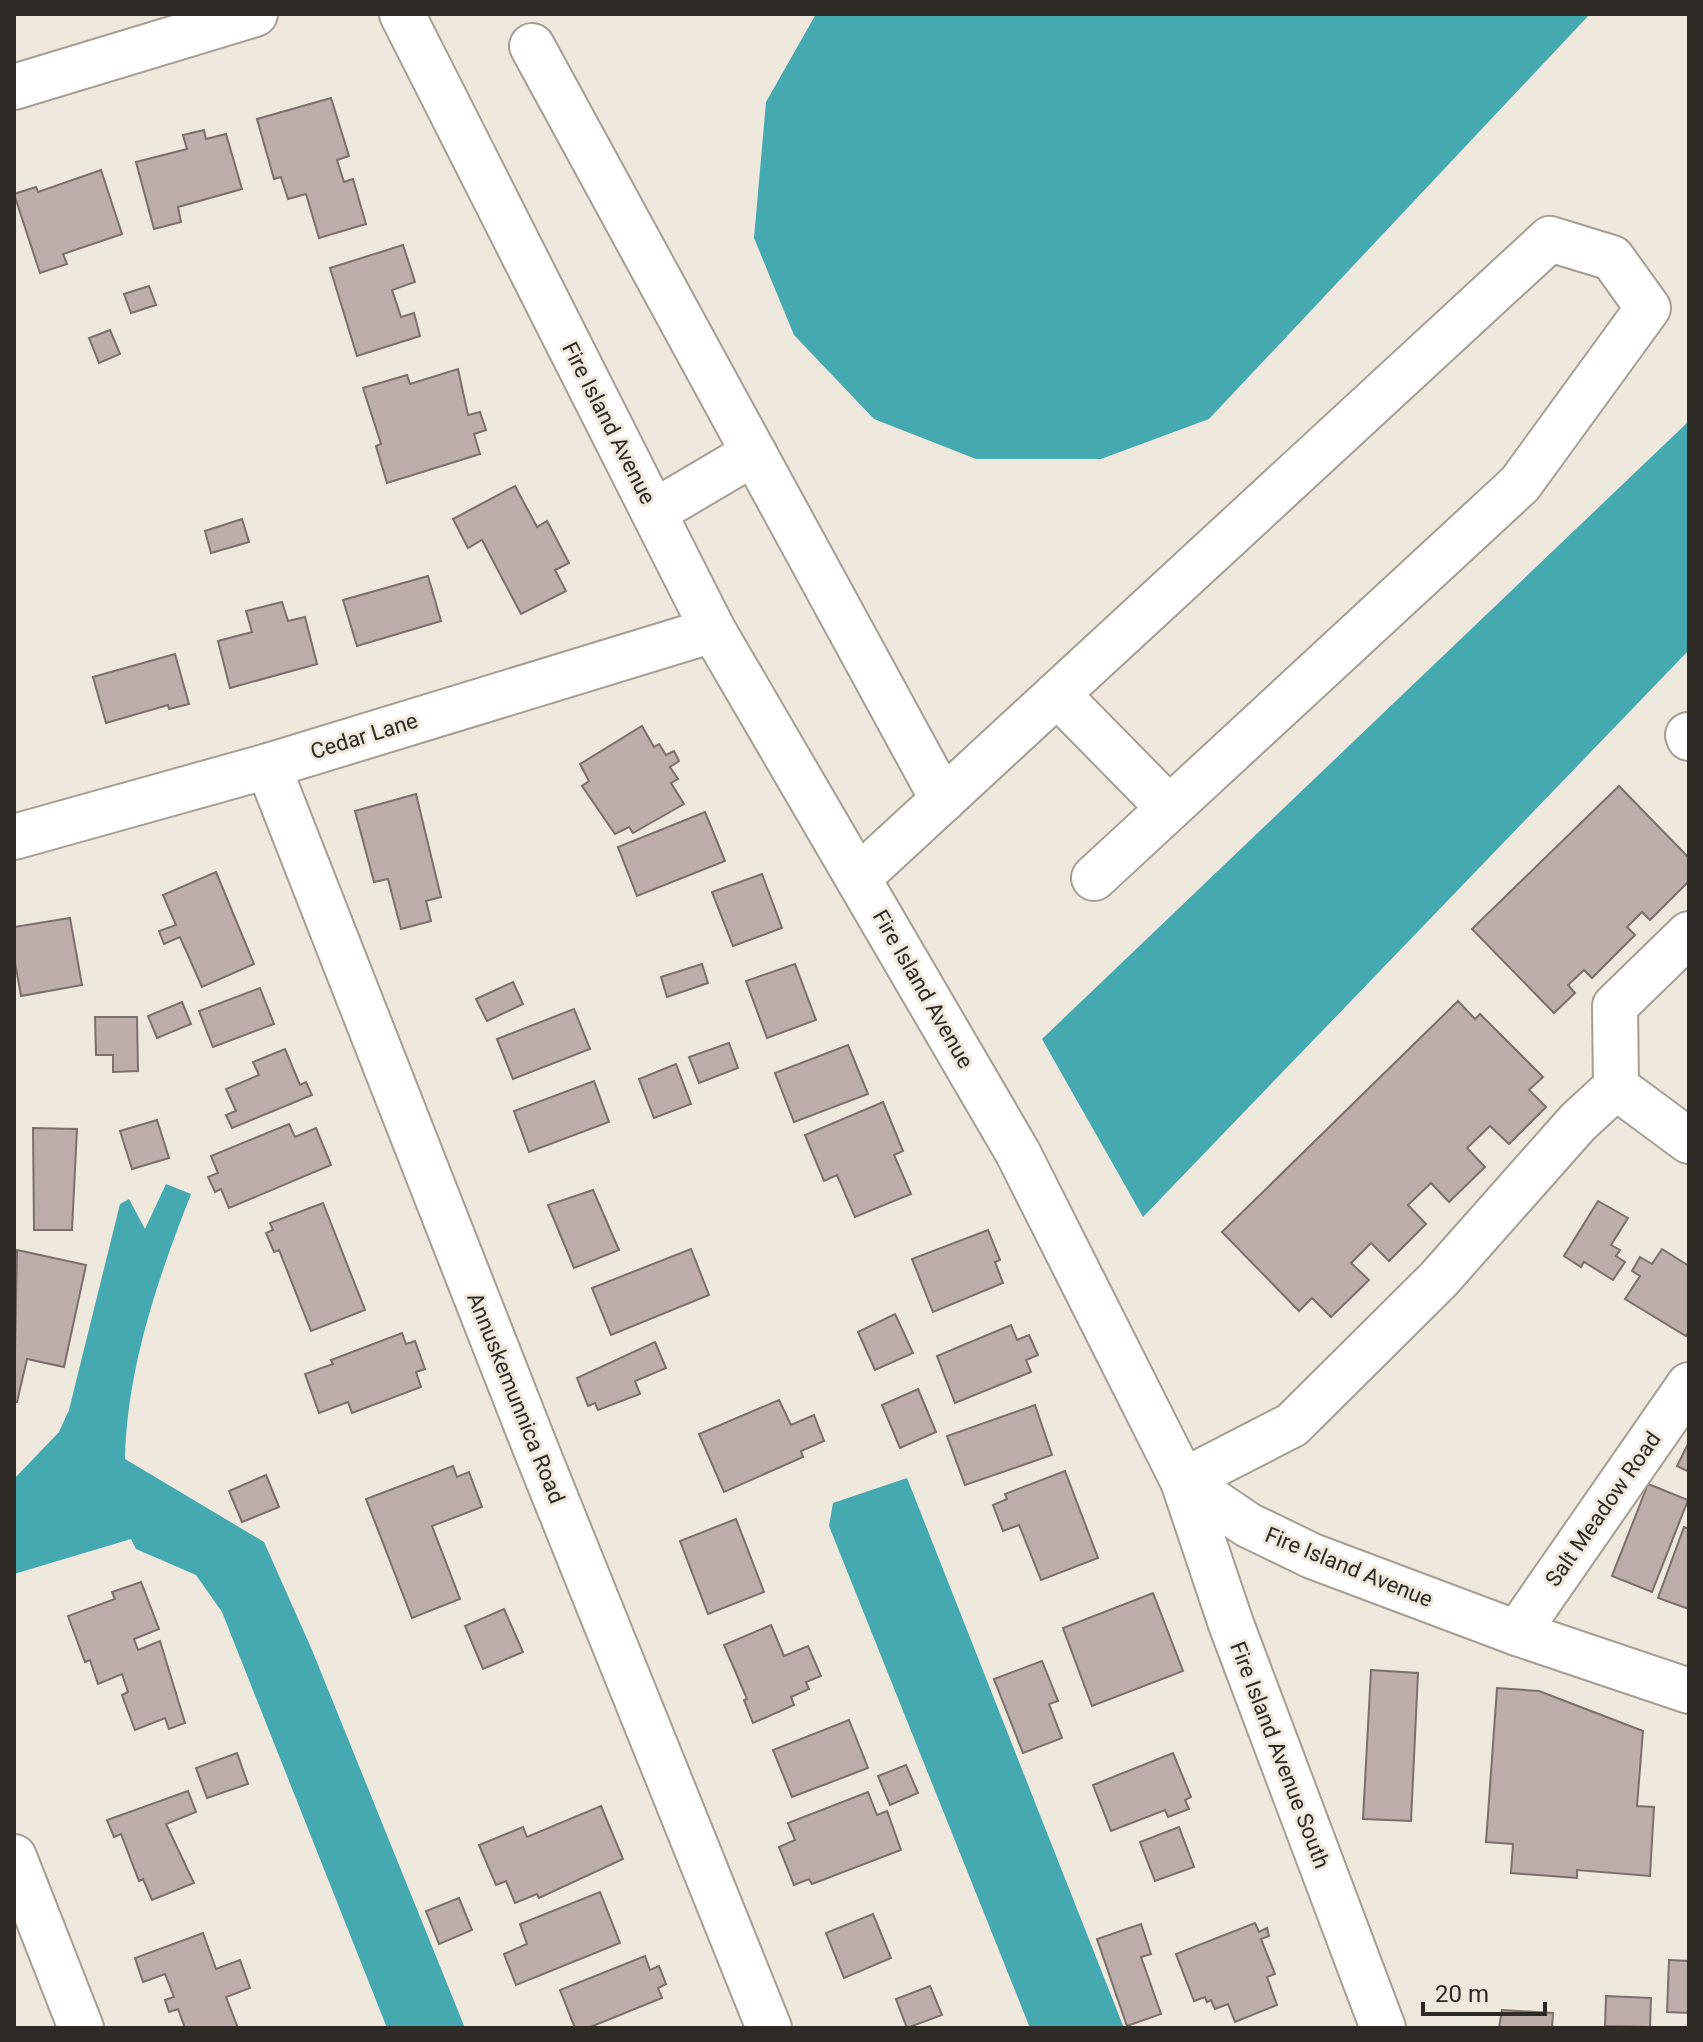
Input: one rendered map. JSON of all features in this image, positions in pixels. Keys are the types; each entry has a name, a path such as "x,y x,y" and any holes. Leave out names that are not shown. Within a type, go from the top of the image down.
{"street":[{"path":"14,87 255,14"},
{"name":"Fire Island Avenue","path":"402,14 713,630 1018,1153 1183,1481 1248,1525 1312,1556 1517,1633 1689,1691"},
{"path":"532,46 943,800"},
{"path":"858,878 1550,239 1612,258 1648,308 1520,484 1094,878"},
{"path":"654,512 754,453"},
{"name":"Cedar Lane","path":"14,837 268,766 713,630"},
{"path":"1057,694 1169,808"},
{"name":"Annuskemunnica Road","path":"268,766 543,1467 769,2028"},
{"path":"1183,1481 1292,1425 1438,1280 1578,1122 1616,1087 1615,1006 1689,934"},
{"path":"1616,1087 1689,1141"},
{"name":"Salt Meadow Road","path":"1517,1633 1689,1385"},
{"name":"Fire Island Avenue South","path":"1183,1481 1231,1624 1383,2028"},
{"path":"14,1857 81,2028"}],"water":[{"path":"816,14 1590,14 1209,419 1101,459 976,459 874,419 794,335 754,238 766,102"},
{"path":"1689,421 1689,650 1143,1217 1042,1039"},
{"path":"166,1184 191,1194 146,1324 132,1391 125,1459 264,1542 312,1650 465,2028 387,2028 222,1612 196,1575 136,1549 131,1539 14,1574 14,1479 59,1432 69,1410 120,1204 129,1199 145,1229"},
{"path":"907,1478 1124,2028 1030,2028 829,1526 833,1503"}],"building":[{"path":"331,98 349,156 337,160 344,182 353,179 366,224 319,238 306,194 288,199 281,177 274,179 257,119"},
{"path":"204,130 206,139 226,134 242,189 178,207 181,222 154,229 136,162 187,149 183,135"},
{"path":"101,170 122,234 63,254 67,264 40,273 14,194 36,187 38,192"},
{"path":"403,245 415,282 392,290 401,317 414,313 420,336 357,356 330,268"},
{"path":"149,286 156,305 131,313 124,294"},
{"path":"110,330 120,354 99,363 89,338"},
{"path":"458,369 468,415 480,412 486,430 474,434 480,454 387,483 376,446 381,444 363,388 407,375 410,384"},
{"path":"515,486 537,527 547,521 569,563 555,570 566,591 521,614 482,540 468,548 453,519"},
{"path":"242,519 249,542 211,553 205,531"},
{"path":"428,576 441,621 357,646 343,600"},
{"path":"282,602 288,621 305,617 317,664 230,688 218,641 252,632 246,611"},
{"path":"175,654 189,704 169,709 168,705 106,723 93,677"},
{"path":"642,726 654,747 659,744 666,755 674,751 679,761 670,767 678,779 671,783 684,804 633,833 629,827 615,834 582,786 589,781 580,764"},
{"path":"1619,786 1689,858 1689,881 1650,920 1642,912 1627,927 1635,935 1592,978 1584,970 1568,985 1575,993 1554,1013 1472,929"},
{"path":"416,794 441,897 426,901 431,921 401,929 388,879 374,882 355,811"},
{"path":"705,812 725,861 637,896 618,847"},
{"path":"216,872 254,964 202,987 180,937 164,944 159,931 176,925 163,895"},
{"path":"762,874 782,928 733,946 712,892"},
{"path":"70,918 82,985 21,996 14,957 14,927"},
{"path":"702,964 708,983 667,997 661,977"},
{"path":"795,964 816,1020 767,1038 746,981"},
{"path":"513,982 523,1004 487,1021 476,999"},
{"path":"260,988 274,1024 213,1047 199,1011"},
{"path":"1458,1001 1475,1019 1480,1014 1543,1077 1529,1090 1546,1107 1509,1144 1490,1126 1467,1148 1485,1167 1449,1202 1431,1183 1408,1205 1426,1224 1389,1261 1371,1243 1351,1263 1369,1280 1331,1317 1312,1298 1299,1311 1222,1232"},
{"path":"182,1002 191,1024 157,1038 148,1016"},
{"path":"574,1009 590,1049 513,1079 497,1039"},
{"path":"95,1017 137,1017 138,1071 113,1072 113,1055 96,1055"},
{"path":"729,1043 738,1068 699,1083 689,1057"},
{"path":"848,1045 868,1094 794,1122 775,1073"},
{"path":"285,1049 300,1085 306,1082 312,1095 232,1128 226,1115 236,1111 226,1089 259,1075 253,1062"},
{"path":"676,1064 691,1104 654,1118 639,1079"},
{"path":"594,1081 609,1122 529,1152 514,1111"},
{"path":"883,1102 903,1151 894,1155 911,1194 855,1217 837,1175 824,1181 805,1135"},
{"path":"157,1120 169,1158 132,1169 120,1131"},
{"path":"289,1124 295,1137 316,1128 331,1165 229,1208 221,1189 215,1192 208,1177 218,1173 211,1156"},
{"path":"33,1128 77,1129 72,1230 34,1230"},
{"path":"593,1190 619,1250 574,1268 548,1205"},
{"path":"1598,1201 1628,1218 1611,1245 1620,1250 1616,1256 1625,1262 1613,1280 1584,1262 1581,1267 1564,1256"},
{"path":"323,1203 365,1310 311,1331 279,1250 274,1252 266,1233 273,1230 270,1223"},
{"path":"988,1230 1000,1260 995,1262 1003,1283 933,1312 912,1259"},
{"path":"691,1249 709,1295 611,1335 592,1288"},
{"path":"1662,1249 1689,1266 1689,1331 1686,1336 1625,1299 1640,1276 1632,1271 1640,1257 1652,1264"},
{"path":"17,1250 86,1265 64,1367 27,1359 17,1402 14,1402"},
{"path":"895,1314 913,1353 875,1370 858,1332"},
{"path":"1011,1325 1017,1340 1029,1335 1038,1355 1026,1360 1031,1372 955,1403 937,1356"},
{"path":"402,1333 406,1344 415,1341 425,1369 416,1372 421,1387 352,1413 348,1402 319,1413 305,1374 333,1364 331,1360"},
{"path":"655,1342 666,1368 635,1381 640,1394 598,1410 595,1403 588,1406 577,1378"},
{"path":"918,1389 936,1432 900,1448 882,1405"},
{"path":"779,1400 791,1425 814,1415 824,1441 801,1451 803,1457 724,1492 699,1434"},
{"path":"1035,1405 1052,1455 965,1485 947,1436"},
{"path":"1689,1442 1689,1472 1677,1466"},
{"path":"453,1466 457,1477 469,1472 482,1507 432,1526 460,1599 412,1618 366,1499"},
{"path":"1065,1471 1098,1558 1041,1580 1019,1525 1003,1531 993,1505 1007,1499 1005,1494"},
{"path":"266,1475 279,1507 242,1522 229,1491"},
{"path":"1648,1484 1688,1500 1652,1592 1612,1576"},
{"path":"736,1519 764,1592 708,1614 680,1541"},
{"path":"1684,1527 1689,1529 1689,1609 1658,1598"},
{"path":"141,1582 159,1629 134,1639 138,1650 160,1641 185,1723 169,1729 165,1718 135,1730 122,1695 128,1692 122,1674 98,1684 90,1660 85,1662 68,1616 115,1599 112,1592"},
{"path":"1153,1593 1183,1671 1092,1706 1063,1628"},
{"path":"504,1609 523,1652 483,1669 465,1626"},
{"path":"771,1625 784,1656 808,1646 821,1676 806,1682 809,1689 791,1697 794,1705 753,1723 744,1700 747,1699 724,1645"},
{"path":"1042,1661 1058,1701 1049,1704 1062,1738 1023,1753 994,1679"},
{"path":"1371,1670 1418,1673 1411,1821 1363,1819"},
{"path":"1497,1688 1539,1691 1643,1731 1637,1806 1654,1807 1650,1876 1577,1870 1577,1878 1511,1873 1513,1844 1486,1842"},
{"path":"849,1720 868,1768 792,1797 773,1750"},
{"path":"237,1753 248,1784 207,1798 196,1768"},
{"path":"1173,1753 1191,1797 1185,1800 1189,1809 1168,1817 1165,1810 1111,1831 1093,1785"},
{"path":"906,1765 918,1793 890,1805 878,1776"},
{"path":"188,1791 196,1812 166,1824 194,1883 152,1900 143,1879 139,1881 121,1834 114,1837 107,1820"},
{"path":"868,1792 877,1815 887,1811 901,1850 812,1884 809,1879 794,1885 779,1847 795,1840 788,1823"},
{"path":"601,1806 623,1859 539,1898 537,1894 515,1903 506,1881 496,1885 479,1845 523,1827 527,1837"},
{"path":"1179,1827 1194,1867 1155,1881 1140,1842"},
{"path":"600,1892 620,1943 516,1985 504,1954 527,1944 520,1924"},
{"path":"459,1898 472,1930 439,1944 426,1911"},
{"path":"873,1914 891,1958 844,1978 826,1933"},
{"path":"1255,1923 1259,1932 1267,1928 1269,1936 1261,1939 1275,1974 1267,1977 1277,2005 1235,2022 1228,2004 1215,2009 1211,2000 1207,2002 1205,1997 1194,2001 1176,1954"},
{"path":"1141,1924 1151,1954 1141,1957 1161,2014 1127,2026 1097,1939"},
{"path":"203,1933 216,1969 240,1960 250,1988 226,1997 238,2028 185,2028 178,2009 169,2012 165,2000 174,1997 165,1974 143,1982 135,1958"},
{"path":"645,1956 650,1970 659,1966 666,1984 658,1988 662,1998 588,2028 575,2028 560,1990"},
{"path":"1669,1960 1689,1961 1689,2013 1667,2012"},
{"path":"930,1986 942,2015 907,2028 896,1999"},
{"path":"1606,1996 1651,1998 1650,2027 1605,2026"},
{"path":"1502,2010 1553,2013 1552,2028 1499,2028"}]}
